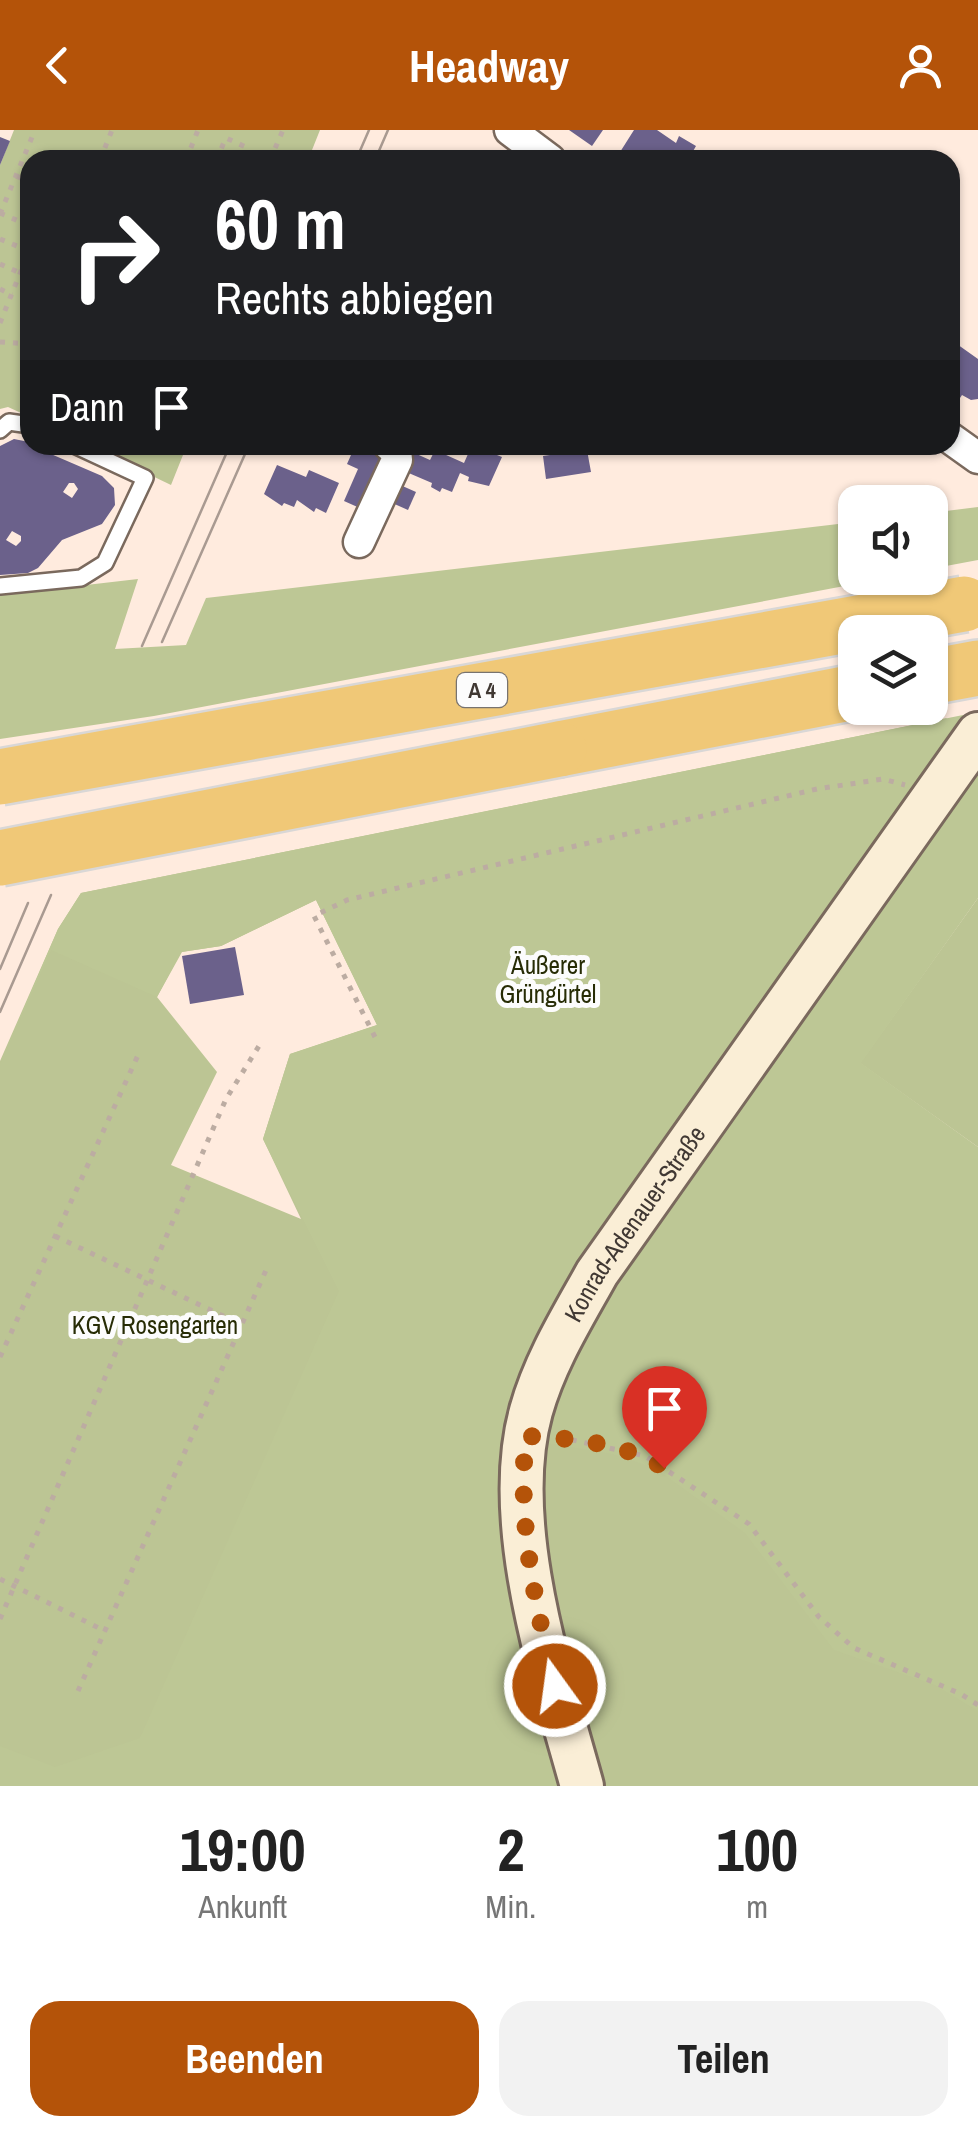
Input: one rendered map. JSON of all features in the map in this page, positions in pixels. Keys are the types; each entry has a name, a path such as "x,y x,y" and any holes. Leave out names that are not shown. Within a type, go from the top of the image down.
{"highway":[{"name":"A 4","path":"0,777 978,601"},
{"path":"948,674 978,668"},
{"path":"0,858 838,695"}],"street":[{"path":"510,130 534,150"},
{"path":"359,542 396,455"},
{"name":"Konrad-Adenauer-Straße","path":"582,1786 549,1662 529,1564 521,1483 532,1410 552,1354 597,1273 978,734"}],"lane":[{"path":"0,586 81,578 105,563 144,478 95,455"}],"path":[{"path":"221,150 226,138 247,150"},
{"path":"0,214 20,166"},
{"path":"16,176 20,178"},
{"path":"0,264 20,273 0,324"},
{"path":"0,290 12,294"},
{"path":"375,1037 314,916 347,900 817,789 883,779 937,792"},
{"path":"0,1619 226,1099 262,1041"},
{"path":"0,1357 139,1053"},
{"path":"55,1236 242,1326"},
{"path":"78,1691 267,1268"},
{"path":"526,1436 560,1437 644,1456 748,1524 819,1618 854,1648 978,1705"},
{"path":"0,1580 106,1631"}],"green space":[{"path":"14,130 320,130 312,150 20,150 20,412 8,407 0,409 0,165"},
{"path":"109,455 183,455 171,485"},
{"path":"978,507 978,560 948,566 948,511"},
{"path":"838,524 838,587 154,716 0,739 0,595 138,579 115,649 186,645 206,598"},
{"path":"978,712 978,898 861,1063 978,1147 978,1711 935,1685 834,1650 745,1533 655,1468 613,1454 547,1443 542,1457 543,1543 595,1786 0,1786 0,1746 55,1767 140,1738 339,1291 263,1139 290,1054 377,1025 316,900 221,946 182,952 157,997 51,950 0,1064 58,929 81,893 914,725 948,725 948,718"},
{"name":"Äußerer Grüngürtel","path":"912,725 943,725 500,1424 562,1786 0,1786 0,1061 58,929 81,893","holes":["316,900 377,1025 290,1054 263,1139 301,1219 171,1165 217,1072 157,997 181,952 221,946"]},
{"path":"978,898 978,1147 860,1063"},
{"path":"802,1088 978,1206 978,1786 595,1786 554,1626 539,1496 546,1443"}],"building":[{"path":"569,130 603,130 592,146"},
{"path":"634,130 657,130 676,143 679,136 696,146 694,150 621,150"},
{"path":"0,137 10,141 0,165"},
{"path":"960,346 978,359 978,399 962,395 960,398"},
{"path":"20,440 20,455 53,455 102,476 114,488 115,505 102,524 62,540 38,568 28,573 0,575 0,446","holes":["69,483 78,489 72,498 63,492","12,531 21,536 16,546 6,540"]},
{"path":"351,455 386,455 362,509 344,501 358,469 347,464"},
{"path":"411,455 430,460 432,455 446,455 464,463 468,455 502,457 489,486 468,481 469,477 460,473 452,492 442,488 440,492 431,487 432,483 404,471"},
{"path":"588,455 591,472 546,479 543,456"},
{"path":"277,465 306,477 309,470 339,483 326,513 316,508 314,512 297,500 294,507 284,503 282,506 264,494"},
{"path":"398,484 416,492 408,510 390,502"},
{"path":"235,947 244,995 190,1004 182,956"}],"tram line":[{"path":"360,150 369,130"},
{"path":"379,150 388,130"},
{"path":"142,646 226,455"},
{"path":"162,642 245,455"},
{"path":"0,1012 51,895"},
{"path":"0,969 28,903"}],"route":[{"path":"555,1686 524,1529 521,1483 526,1436 560,1437 613,1448 644,1456 664,1468"}],"park label":[{"name":"KGV Rosengarten","path":"155,1325"}]}
